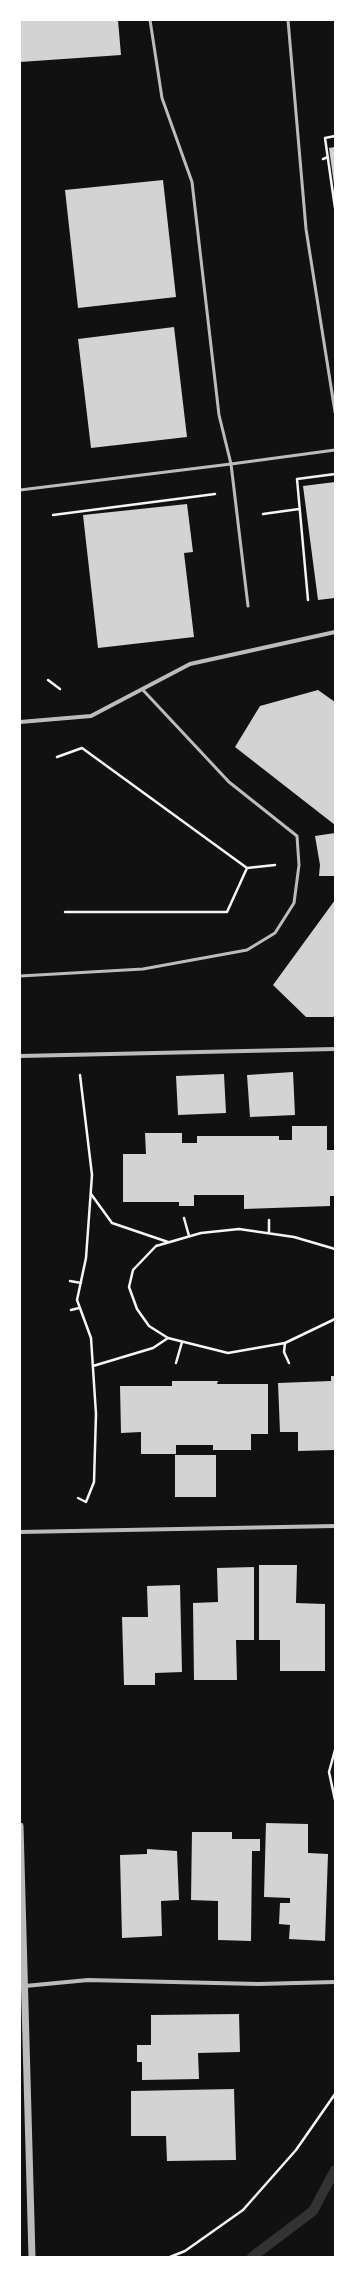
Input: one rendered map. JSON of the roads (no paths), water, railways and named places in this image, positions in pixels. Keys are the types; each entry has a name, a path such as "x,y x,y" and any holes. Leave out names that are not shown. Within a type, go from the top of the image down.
{"street":[{"path":"20,722 91,716 190,664 335,632"},
{"path":"20,1056 335,1049"},
{"path":"20,1532 335,1526"},
{"path":"20,1826 32,2257"},
{"path":"25,1986 88,1980 258,1984 335,1982"}],"lane":[{"path":"150,20 162,98 192,182 219,415 231,464 248,606"},
{"path":"288,20 306,229 335,412"},
{"path":"20,490 335,450"},
{"path":"20,976 143,969 247,950 275,933 294,903 299,864 297,836 229,782 142,689"}],"waterway":[{"path":"252,2257 313,2211 335,2170"}]}
